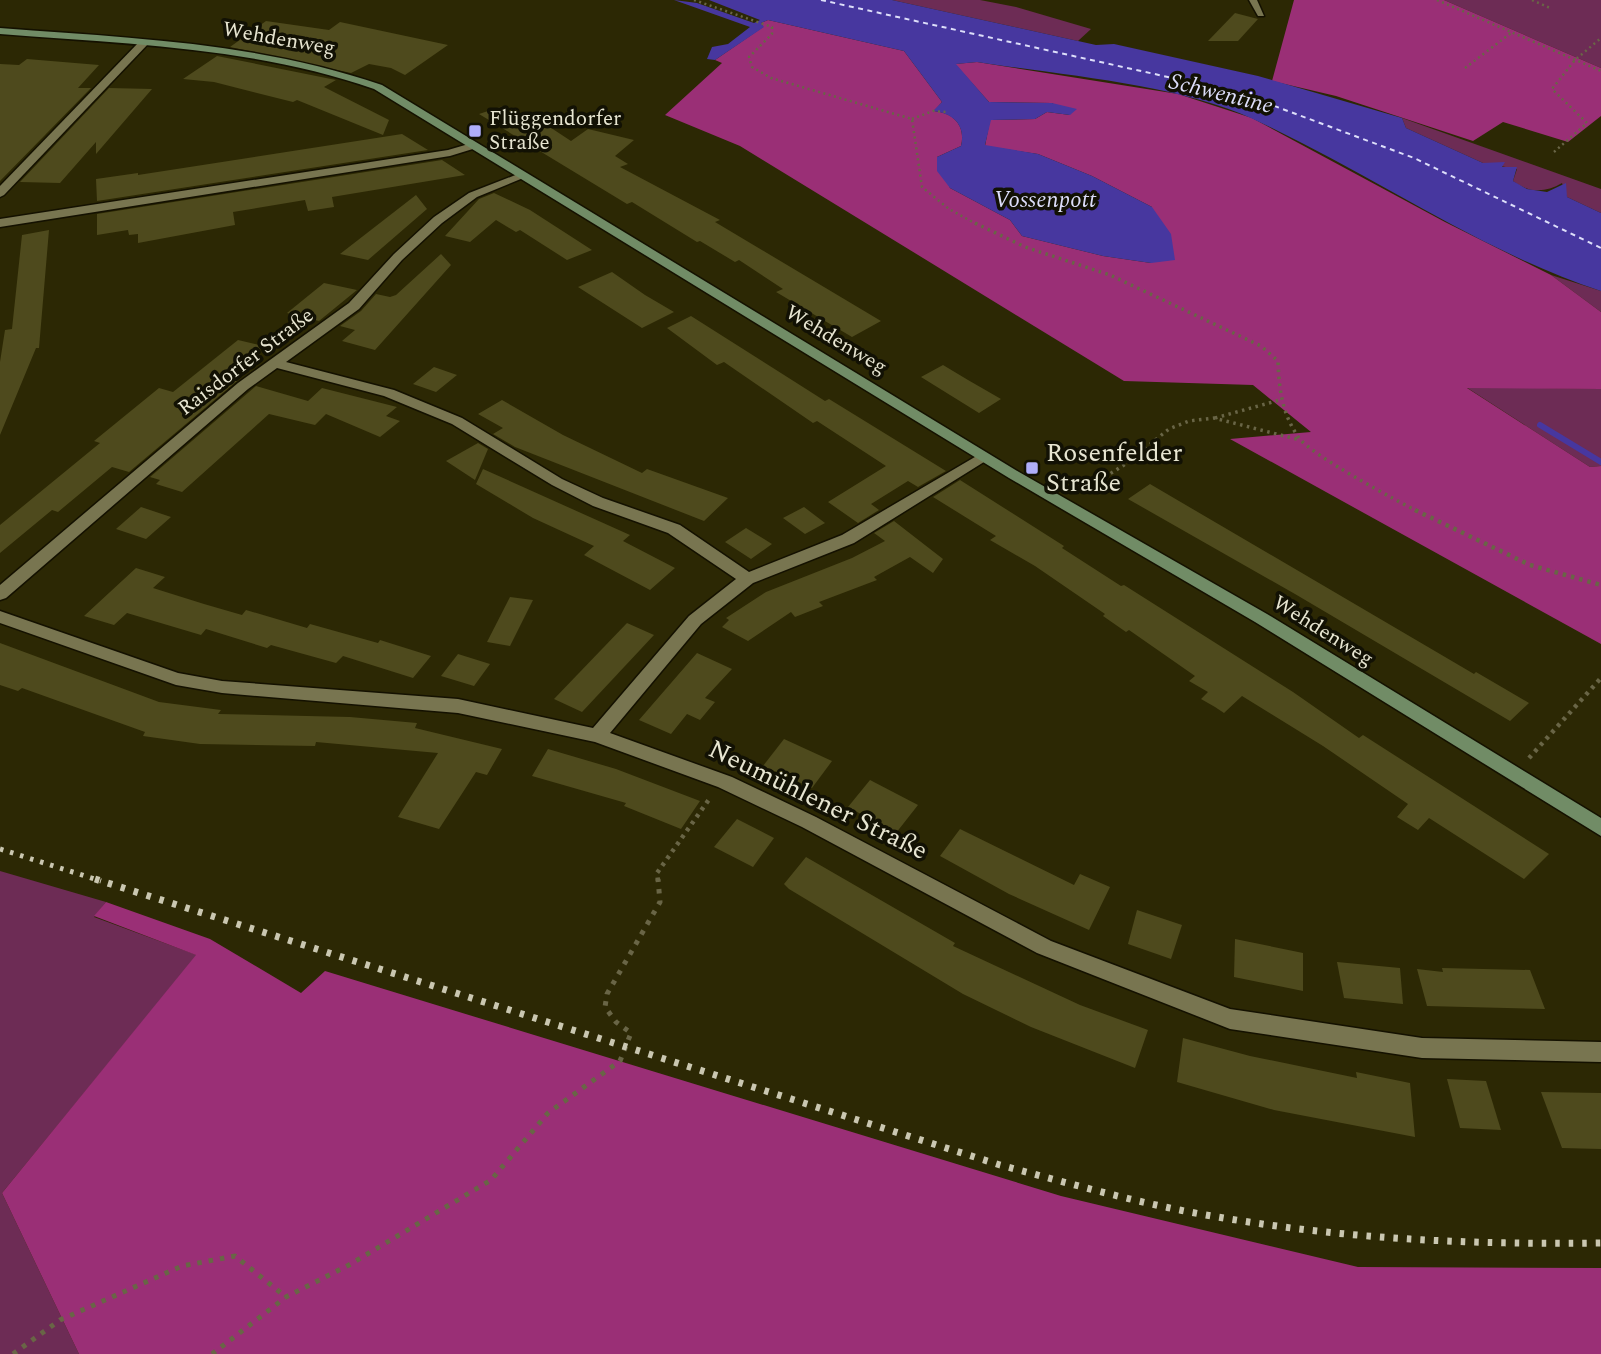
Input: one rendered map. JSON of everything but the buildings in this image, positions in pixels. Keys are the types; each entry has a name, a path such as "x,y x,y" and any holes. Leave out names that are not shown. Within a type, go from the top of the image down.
{"main road":[{"name":"Wehdenweg","path":"0,31 255,54 325,68 378,87 1073,510 1261,618 1601,828"}],"street":[{"path":"0,193 144,43"},
{"path":"0,223 450,153 472,146"},
{"name":"Raisdorfer Straße","path":"0,594 181,438 275,363 354,306 398,257 438,220 473,195 522,176"},
{"path":"275,363 389,393 457,421 558,482 598,502 674,529 747,579"},
{"path":"597,736 695,620 747,579 848,539 985,457"},
{"name":"Neumühlener Straße","path":"0,617 176,679 222,687 458,706 597,736 725,782 809,822 1044,947 1230,1019 1422,1048 1601,1052"}],"lane":[{"path":"1253,0 1261,13"}],"path":[{"path":"694,0 772,27 772,34 749,57 752,67 771,78 912,120 933,111 946,112"},
{"path":"1437,0 1601,71"},
{"path":"1532,0 1550,8"},
{"path":"1465,68 1511,33"},
{"path":"1553,152 1587,123 1581,114 1553,93 1552,89 1575,60 1601,38"},
{"path":"912,120 916,130 922,187 949,209 1025,247 1110,275 1261,346 1278,361 1282,379 1280,400 1300,440"},
{"path":"1073,510 1088,500 1080,491 1125,465 1169,429 1189,421 1214,418 1280,400"},
{"path":"1214,418 1300,440 1388,497 1530,565 1601,585"},
{"path":"1513,775 1601,678"},
{"path":"212,1354 286,1297 349,1265 491,1180 548,1114 620,1061 631,1032 616,1022 605,1007 607,994 660,902 657,873 725,782"},
{"path":"13,1354 60,1320 182,1266 234,1256 286,1297"}],"shaded area":[{"path":"892,0 980,0 1016,7 1091,29 1078,41"},
{"path":"1294,0 1444,0 1601,68 1601,116 1568,142 1503,122 1473,141 1336,96 1272,81"},
{"path":"1444,0 1601,0 1601,68"},
{"path":"768,20 904,51 942,102 934,111 953,118 962,132 961,146 937,157 950,188 1010,220 1022,236 1103,256 1151,263 1152,207 1092,176 1038,154 985,146 990,120 1035,119 1047,112 1070,115 1052,103 989,102 955,64 977,62 1178,94 1252,118 1445,222 1551,275 1601,312 1601,389 1467,388 1590,467 1601,466 1601,644 1230,439 1311,432 1253,385 1124,381 740,146 665,115 722,63 715,60 763,27 761,23"},
{"path":"1402,118 1601,189 1601,213 1567,197 1562,183 1543,190 1525,188 1513,181 1517,169 1483,163 1406,128"},
{"path":"1551,275 1601,291 1601,312"},
{"path":"1466,387 1601,389 1601,466 1590,467"},
{"path":"0,871 106,902 94,917 197,955 2,1193 79,1354 0,1354"},
{"path":"106,902 210,939 301,993 325,971 1061,1196 1358,1267 1601,1268 1601,1354 79,1354 2,1193 196,955 94,916"}],"water":[{"path":"674,0 697,3 754,23 760,20 709,0 892,0 1096,45 1114,44 1258,76 1402,118 1406,128 1483,163 1505,162 1502,167 1517,167 1513,181 1527,189 1547,192 1566,183 1567,197 1601,213 1601,291 1511,254 1297,140 1223,107 1118,82 977,62 956,64 989,102 1052,103 1077,109 1070,115 1047,112 1035,119 991,120 985,145 1038,154 1092,176 1152,207 1171,234 1175,260 1151,263 1103,256 1022,236 1010,220 950,188 937,171 937,157 961,146 962,132 952,117 933,111 942,102 904,51 768,20 761,23 764,27 715,60 707,59 712,47 728,44 750,27"}],"waterway":[{"path":"1540,425 1601,462"}],"ferry route":[{"path":"821,0 1186,81 1269,104 1414,158 1601,248"}],"railway":[{"path":"0,849 101,881"},
{"path":"95,879 1000,1165 1135,1200 1190,1212 1313,1231 1409,1239 1601,1243"}],"place":[{"name":"Flüggendorfer Straße","path":"475,131"},
{"name":"Rosenfelder Straße","path":"1032,468"}],"water label":[{"name":"Schwentine","path":"1221,94"},
{"name":"Vossenpott","path":"1045,200"}]}
